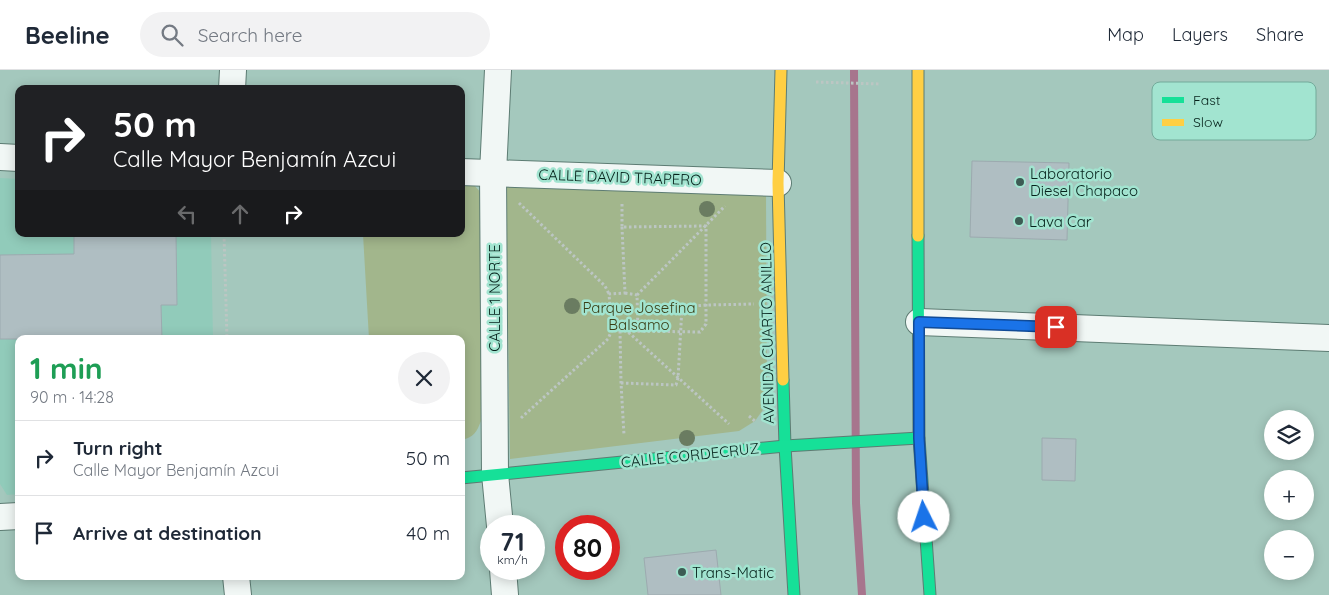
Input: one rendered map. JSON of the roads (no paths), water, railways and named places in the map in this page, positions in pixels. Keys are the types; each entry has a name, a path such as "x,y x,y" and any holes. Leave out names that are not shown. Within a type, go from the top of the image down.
{"main road":[{"name":"AVENIDA CUARTO ANILLO","path":"781,70 778,183 785,446 794,595"},
{"path":"918,70 919,438 930,595"},
{"name":"CALLE CORDECRUZ","path":"465,478 785,446 919,438"}],"street":[{"path":"232,85 233,70"},
{"name":"CALLE 1 NORTE","path":"498,70 493,173 495,474 499,515"},
{"path":"0,157 15,158"},
{"name":"CALLE DAVID TRAPERO","path":"465,172 778,183"},
{"path":"919,322 1329,338"},
{"path":"0,517 15,516"},
{"path":"236,580 238,595"},
{"path":"504,580 505,595"}],"waterway":[{"path":"854,70 856,503 862,595"}],"place":[{"name":"Laboratorio Diesel Chapaco","path":"1020,182"},
{"name":"Lava Car","path":"1019,221"},
{"name":"Trans-Matic","path":"682,572"}],"park label":[{"name":"Parque Josefina Balsamo","path":"639,316"}]}
